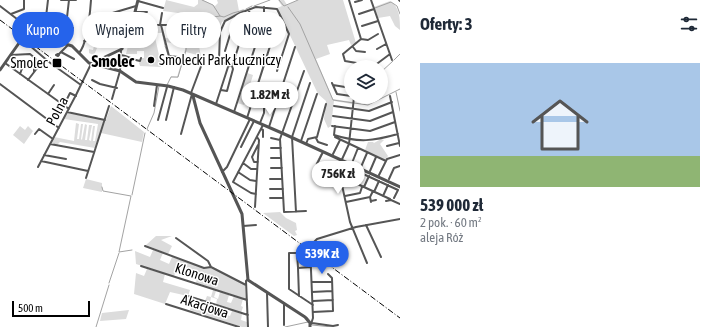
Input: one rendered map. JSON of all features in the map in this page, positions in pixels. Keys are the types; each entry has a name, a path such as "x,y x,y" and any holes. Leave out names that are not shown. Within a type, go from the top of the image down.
{"street":[{"path":"0,6 11,14 24,9 24,0"},
{"path":"47,12 48,0"},
{"path":"60,0 76,0"},
{"path":"68,12 69,0"},
{"path":"90,12 91,0"},
{"path":"134,12 138,0 162,8"},
{"path":"349,0 361,39"},
{"path":"355,2 362,0"},
{"path":"371,0 392,60"},
{"path":"115,12 136,6"},
{"path":"243,12 256,7 264,7 277,9 278,12"},
{"path":"234,112 264,19 264,7"},
{"path":"216,104 250,9"},
{"path":"359,14 374,9"},
{"path":"162,13 161,25 169,56 178,57"},
{"path":"221,30 224,22 229,19"},
{"path":"362,26 378,21"},
{"path":"161,25 166,25"},
{"path":"286,28 289,34 286,43"},
{"path":"378,34 369,40 361,39 343,55 346,62 374,66 390,54"},
{"path":"225,51 229,38"},
{"path":"377,49 386,44"},
{"path":"79,53 82,46"},
{"path":"74,47 91,64 120,72 136,82 174,87 249,118 323,152 352,169 348,179"},
{"path":"269,127 295,47"},
{"path":"352,47 356,51 365,52"},
{"path":"0,70 16,48"},
{"path":"33,48 80,85"},
{"path":"65,48 60,53 74,59"},
{"path":"219,48 219,60 233,69 227,91 221,90"},
{"path":"222,172 227,167 249,118 270,48"},
{"path":"277,71 284,48"},
{"path":"101,66 106,56 121,50 120,72 112,99"},
{"path":"11,55 30,54 36,59"},
{"path":"121,55 140,61 141,58"},
{"path":"181,134 203,61"},
{"path":"5,63 69,109"},
{"name":"Polna","path":"38,167 76,96 91,64"},
{"path":"20,74 23,68"},
{"path":"304,71 280,140 284,212 306,211"},
{"path":"28,80 34,72"},
{"path":"92,80 116,88"},
{"path":"296,212 292,138 310,83"},
{"path":"0,84 59,128"},
{"path":"344,86 333,84 338,94 344,95"},
{"path":"48,94 54,85"},
{"path":"154,106 158,85"},
{"path":"158,120 168,86"},
{"path":"166,120 174,87"},
{"path":"64,105 70,93 76,96"},
{"path":"192,94 200,123 242,214 248,279 246,285 248,327"},
{"path":"301,142 317,94"},
{"path":"387,146 400,145 390,96"},
{"path":"334,106 369,111 392,102"},
{"path":"316,138 323,119 326,104"},
{"path":"353,104 350,140 338,168 352,228 367,263"},
{"path":"256,194 251,193 234,183 238,172 261,129 264,105"},
{"path":"86,178 109,106"},
{"path":"67,112 105,120"},
{"path":"334,116 370,121 393,112"},
{"path":"241,147 254,121"},
{"path":"332,126 370,131 395,122"},
{"path":"336,126 334,135 350,140 369,141 398,134"},
{"path":"35,134 39,129 53,139"},
{"path":"261,129 263,130 263,137"},
{"path":"255,207 259,144 259,139 257,137"},
{"path":"335,137 386,161"},
{"path":"271,138 280,140"},
{"path":"306,144 308,139 316,138"},
{"path":"316,138 318,142 327,145"},
{"path":"333,154 340,140"},
{"path":"50,144 94,152"},
{"path":"258,162 253,162 252,157 259,144"},
{"path":"271,148 281,148"},
{"path":"352,163 358,148"},
{"path":"317,164 323,152"},
{"path":"361,167 367,153"},
{"path":"44,155 66,159"},
{"path":"379,175 386,161 390,157 400,155"},
{"path":"370,171 376,157"},
{"path":"271,158 281,158"},
{"path":"41,161 88,171"},
{"path":"341,162 399,187"},
{"path":"243,163 252,169 257,169"},
{"path":"389,179 394,168 400,166"},
{"path":"271,168 282,168"},
{"path":"238,172 250,180 257,181"},
{"path":"356,184 361,172 388,185 399,187"},
{"path":"340,176 400,204"},
{"path":"345,196 360,193 369,176"},
{"path":"270,179 282,179"},
{"path":"346,202 370,197 379,181"},
{"path":"383,196 388,185"},
{"path":"394,198 399,187"},
{"path":"270,189 283,188"},
{"path":"370,197 371,201 376,200"},
{"path":"270,198 283,198"},
{"path":"386,200 390,199"},
{"path":"311,325 313,301 310,246 312,242 352,228 400,219"},
{"path":"243,226 256,225"},
{"path":"366,225 381,257"},
{"path":"176,238 208,261 212,267 246,285"},
{"path":"145,246 204,268 212,267"},
{"path":"299,296 297,253 289,253 289,289 299,296 313,305"},
{"name":"Klonowa","path":"141,266 247,300"},
{"path":"298,268 311,267"},
{"path":"313,312 333,312 332,278 328,274"},
{"path":"248,279 251,283 305,317 311,325 333,327 338,325"},
{"path":"312,282 332,282"},
{"path":"312,292 332,291"},
{"path":"267,293 268,327"},
{"name":"Akacjowa","path":"188,296 248,315"},
{"path":"313,301 333,300"},
{"path":"284,303 284,325"},
{"name":"Akacjowa","path":"166,304 239,327"}],"shaded area":[{"path":"166,0 194,7 198,4 198,0 203,0 215,6 218,3 217,0 237,0 239,11 243,9 244,11 229,12 229,18 222,22 221,24 221,12 163,11"},
{"path":"278,0 284,0 287,5 298,0 343,0 356,43 351,45 349,40 327,45 330,54 316,59 333,99 344,101 344,103 334,101 331,126 328,128 324,119 326,101 318,94 286,27 286,12 279,12 277,8 282,6"},
{"path":"390,1 398,10 400,30 395,26 390,16 378,18 374,7"},
{"path":"158,26 160,26 162,33 158,33"},
{"path":"94,48 97,48 93,55 89,53 89,49 93,50"},
{"path":"128,48 157,48 159,55 161,55 161,67 140,66 139,63 142,58 144,58 144,51 137,51 137,54 126,54"},
{"path":"185,48 199,48 201,56 186,52 178,78 171,77 167,85 171,76 177,77"},
{"path":"247,73 253,75 244,105 237,103"},
{"path":"111,106 144,132 142,142 101,133"},
{"path":"68,113 104,120 95,148 60,142 57,145 51,143 54,137 74,141 76,123 79,124 77,139 79,139 81,124 83,124 82,140 85,124 87,125 85,140 87,140 89,125 92,125 89,140 91,141 93,126 95,126 93,141 95,141 98,124 64,119"},
{"path":"20,126 25,130 28,126 33,131 24,144 13,135"},
{"path":"381,139 384,140 380,144 388,156 385,160 364,150 368,142 374,143"},
{"path":"86,179 102,183 102,192 83,188"},
{"path":"280,212 286,218 296,223 297,230 295,231 297,235 294,236 263,213"},
{"path":"156,236 172,236 161,240 172,246 168,254 146,245"},
{"path":"153,250 163,253 160,260 169,264 172,257 204,268 212,268 245,285 246,299 196,283 198,274 178,267 174,276 136,264 135,251 150,257"},
{"path":"147,269 165,274 163,282 190,290 188,296 170,292 165,304 134,294 136,273 144,276"},
{"path":"213,290 216,291 214,297 218,299 220,292 229,295 227,302 231,303 234,296 243,299 241,313 216,305 217,299 211,297"},
{"path":"207,296 211,297 210,303 205,301"},
{"path":"192,304 207,309 209,304 215,306 214,311 218,313 220,307 226,309 224,314 230,316 232,311 242,314 241,320 247,322 247,327 242,327 190,310"},
{"path":"129,310 126,319 100,321 102,313"}],"waterway":[{"path":"202,0 213,5 217,12"},
{"path":"254,6 270,0"},
{"path":"279,0 284,6 298,0"},
{"path":"375,8 391,2 397,6 400,14"},
{"path":"246,9 252,6"},
{"path":"288,7 300,24 333,100 368,105 400,89"},
{"path":"221,16 224,17 244,10"},
{"path":"162,31 165,45"},
{"path":"165,46 168,55"},
{"path":"167,85 171,77 178,77 186,48"},
{"path":"394,60 400,54"},
{"path":"388,66 393,61"},
{"path":"147,129 154,113 159,86"},
{"path":"396,92 400,111"},
{"path":"132,195 145,133"},
{"path":"316,164 321,154"},
{"path":"102,187 103,191 131,196 119,252 132,250"},
{"path":"109,283 119,253"},
{"path":"96,327 109,285"},
{"path":"307,317 311,322"},
{"path":"285,327 308,322"},
{"path":"312,325 332,327"}],"railway":[{"path":"0,20 400,318"}],"place":[{"name":"Smolecki Park Łuczniczy","path":"151,60"},
{"name":"Smolec","path":"57,63"}],"district":[{"name":"Smolec","path":"113,61"}]}
